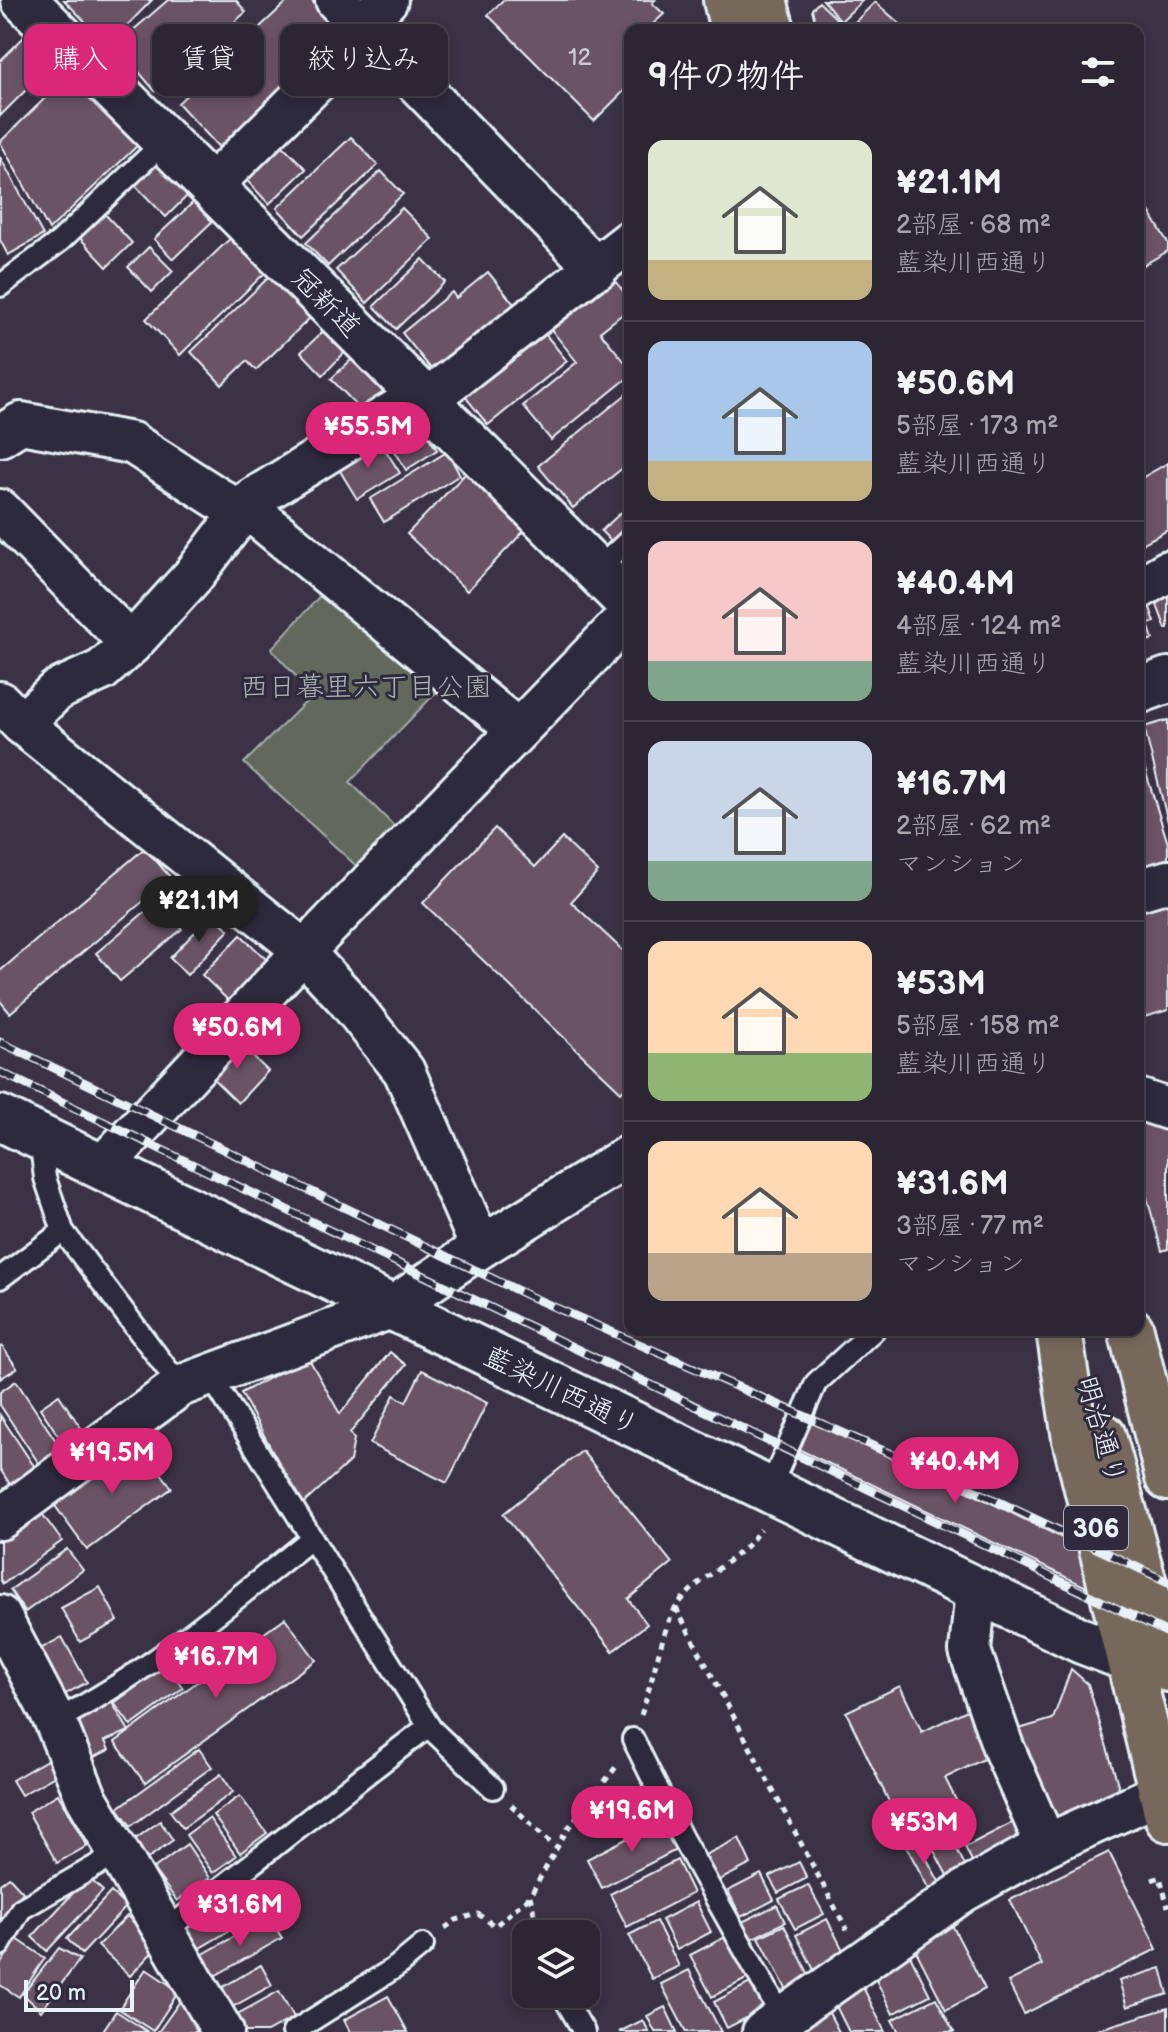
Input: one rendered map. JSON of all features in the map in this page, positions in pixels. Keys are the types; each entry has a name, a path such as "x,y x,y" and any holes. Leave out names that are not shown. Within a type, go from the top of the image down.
{"main road":[{"path":"726,0 732,24"},
{"path":"764,0 770,24"},
{"name":"306","path":"1060,1336 1075,1439 1164,1806"},
{"name":"明治通り","path":"1076,1336 1168,1669"},
{"name":"明治通り","path":"1132,1336 1168,1478"},
{"path":"1141,1336 1168,1411"}],"street":[{"name":"冠新道","path":"27,4 624,598"},
{"path":"211,186 363,15 597,269"},
{"path":"481,1247 404,1071 347,999 303,952 11,713 102,670 131,644 193,576 251,500 403,406 425,401 624,246"},
{"path":"0,436 21,423 132,443 243,510 518,730"},
{"path":"0,510 131,644"},
{"path":"1144,585 1168,571"},
{"path":"102,1167 303,952 624,621"},
{"path":"1144,689 1168,680"},
{"path":"1144,888 1168,881"},
{"path":"1144,1101 1168,1109"},
{"name":"藍染川西通り","path":"0,1118 1082,1641 1126,1658"},
{"path":"0,1519 195,1381 391,1308 481,1247 624,1159"},
{"path":"976,1590 970,1651 1003,1747 1046,1845"},
{"path":"5,1636 55,1721 86,1797 223,2032"},
{"path":"778,2028 964,1891 1046,1845 1164,1806"}],"lane":[{"path":"2,280 60,241 164,142"},
{"path":"596,571 624,545"},
{"path":"40,1137 45,1178 63,1231 195,1381 312,1538 429,1726 493,1788"},
{"path":"0,1278 63,1231"},
{"path":"769,1490 816,1383 867,1336"},
{"path":"55,1721 104,1696 177,1646 312,1538"},
{"path":"166,1930 299,1830 326,1803 429,1726"},
{"path":"633,1739 778,2028"},
{"path":"0,1945 21,1909 120,1852"},
{"path":"293,2032 396,1967 423,1945"},
{"path":"570,2008 584,2032"}],"path":[{"path":"423,1945 456,1920 478,1914 495,1926 530,1896 555,1847 629,1750 676,1608 712,1570 750,1545 766,1519 769,1490"},
{"path":"676,1608 864,1962"},
{"path":"493,1788 555,1847"},
{"path":"1152,1880 1160,1877 1168,1907"},
{"path":"530,1896 536,1920"}],"green space":[{"name":"西日暮里六丁目公園","path":"328,587 445,683 350,782 401,833 363,872 244,763 313,695 271,649"}],"building":[{"path":"64,0 152,0 129,24 87,24"},
{"path":"168,0 236,0 246,12 232,24 152,24 152,87 136,69 136,28"},
{"path":"289,0 311,0 334,24 280,24 280,96 290,96 226,155 178,103 186,96 264,96 263,24"},
{"path":"503,0 655,0 652,3 664,14 653,24 624,24 624,91 594,121 488,15"},
{"path":"823,0 863,0 841,21"},
{"path":"819,2 842,24 816,24 812,9"},
{"path":"875,2 900,24 853,24"},
{"path":"24,37 24,92 0,116 0,61"},
{"path":"47,96 91,96 138,145 49,230 0,142"},
{"path":"351,137 378,165 303,236 277,208"},
{"path":"276,139 306,169 269,204 241,174"},
{"path":"0,157 43,235 8,255 0,240"},
{"path":"156,158 190,193 166,217 132,182"},
{"path":"381,171 403,194 328,266 306,243"},
{"path":"201,195 220,214 173,259 154,239"},
{"path":"1144,203 1168,243 1168,251 1144,265"},
{"path":"402,208 433,239 367,303 336,270"},
{"path":"103,212 132,243 107,267 78,236"},
{"path":"238,231 272,266 180,355 146,319"},
{"path":"149,247 173,271 152,292 128,267"},
{"path":"423,259 445,282 396,329 374,306"},
{"path":"488,272 522,314 440,380 402,333 452,292 456,298"},
{"path":"608,272 624,292 624,313 600,332 624,361 624,381 551,440 523,406 577,362 546,323"},
{"path":"271,275 311,317 256,370 247,361 222,385 191,352"},
{"path":"327,328 347,350 323,375 301,352"},
{"path":"542,330 567,361 488,425 463,394"},
{"path":"352,359 384,393 364,413 331,379"},
{"path":"624,396 624,467 573,508 538,466"},
{"path":"418,421 437,450 406,470 388,439"},
{"path":"379,440 400,473 357,499 337,466"},
{"path":"447,452 460,475 384,522 370,499"},
{"path":"1168,463 1168,530 1144,543 1144,477"},
{"path":"466,473 525,530 467,591 407,534"},
{"path":"624,510 624,555 601,531"},
{"path":"1168,588 1168,629 1166,629 1154,597"},
{"path":"1148,602 1155,622 1148,624 1153,639 1144,642 1144,603"},
{"path":"1168,720 1168,822 1144,727"},
{"path":"1144,766 1168,844 1168,863 1144,871"},
{"path":"495,828 535,867 562,838 598,872 571,902 624,951 624,1089 621,1092 423,903"},
{"path":"145,848 171,878 10,1013 0,1001 0,971"},
{"path":"1168,892 1168,1010 1144,1017 1144,900"},
{"path":"159,900 182,929 120,981 96,953"},
{"path":"212,914 229,930 187,975 170,958"},
{"path":"241,935 269,962 231,1003 202,975"},
{"path":"235,1040 268,1071 238,1103 205,1071"},
{"path":"1157,1115 1168,1119 1168,1249 1162,1251 1144,1187 1144,1118"},
{"path":"0,1347 17,1368 0,1379"},
{"path":"390,1352 406,1365 350,1433 354,1439 350,1461 302,1505 241,1393 308,1357 340,1414"},
{"path":"422,1370 487,1403 447,1483 370,1444 394,1395 406,1402"},
{"path":"16,1381 62,1450 40,1465 0,1405 0,1392"},
{"path":"59,1395 87,1437 68,1450 40,1408"},
{"path":"0,1415 40,1475 15,1492 0,1469"},
{"path":"806,1418 908,1462 1115,1564 1101,1594 794,1447"},
{"path":"138,1442 172,1488 87,1550 53,1503"},
{"path":"582,1451 672,1563 628,1599 647,1624 613,1651 503,1514"},
{"path":"40,1511 62,1541 3,1584 0,1579 0,1541"},
{"path":"67,1549 83,1570 25,1612 10,1590"},
{"path":"100,1587 118,1621 80,1642 61,1608"},
{"path":"285,1618 316,1660 145,1783 115,1742"},
{"path":"62,1637 87,1682 62,1696 37,1651"},
{"path":"167,1665 183,1688 131,1726 114,1703"},
{"path":"1071,1669 1088,1684 1123,1801 1047,1823 1019,1729 1053,1719"},
{"path":"900,1686 922,1732 967,1710 990,1756 945,1778 958,1804 903,1831 846,1712"},
{"path":"111,1701 129,1731 105,1741 109,1750 88,1760 70,1720"},
{"path":"199,1749 212,1767 131,1826 118,1808"},
{"path":"54,1756 62,1772 21,1795 12,1780"},
{"path":"221,1774 233,1792 183,1828 170,1811"},
{"path":"58,1794 87,1846 57,1863 28,1812"},
{"path":"240,1796 267,1833 240,1853 213,1815"},
{"path":"209,1818 236,1856 213,1873 186,1835"},
{"path":"1017,1820 1027,1837 974,1865 965,1847"},
{"path":"160,1821 173,1840 143,1862 130,1843"},
{"path":"661,1821 676,1850 602,1888 587,1859"},
{"path":"944,1825 968,1871 950,1881 925,1834"},
{"path":"739,1838 751,1864 714,1883 701,1857"},
{"path":"916,1839 942,1887 931,1893 905,1844"},
{"path":"187,1844 210,1878 177,1901 153,1869"},
{"path":"1109,1852 1157,1949 1024,2014 1008,1982 1042,1965 1010,1900"},
{"path":"677,1860 693,1893 627,1927 610,1894"},
{"path":"799,1862 807,1878 778,1893 769,1877"},
{"path":"761,1874 774,1900 741,1917 728,1891"},
{"path":"9,1877 23,1892 0,1922 0,1884"},
{"path":"88,1877 103,1891 47,1951 32,1937"},
{"path":"808,1885 824,1914 795,1929 779,1899"},
{"path":"111,1892 126,1907 82,1954 67,1939"},
{"path":"696,1902 711,1932 677,1950 662,1920"},
{"path":"230,1905 241,1924 198,1949 187,1929"},
{"path":"777,1905 785,1922 749,1940 740,1923"},
{"path":"127,1916 158,1946 130,1976 98,1946"},
{"path":"269,1917 282,1938 211,1978 198,1957"},
{"path":"827,1919 846,1956 815,1972 796,1935"},
{"path":"656,1921 679,1966 652,1979 629,1935"},
{"path":"950,1921 985,1989 946,2010 911,1941"},
{"path":"784,1925 810,1977 786,1989 759,1937"},
{"path":"731,1934 752,1976 712,1997 690,1955"},
{"path":"17,1939 45,1958 19,1997 0,1985 0,1965"},
{"path":"59,1948 80,1959 41,2011 23,1994"},
{"path":"908,1951 930,1995 893,2014 871,1970"},
{"path":"261,1965 272,1985 227,2010 216,1991"},
{"path":"1161,1968 1168,1994 1127,2007 1119,1981"},
{"path":"146,1969 179,1991 153,2031 119,2009"},
{"path":"689,1970 721,2032 686,2032 661,1984"},
{"path":"750,1983 764,2009 727,2028 714,2002"},
{"path":"862,1985 885,2032 849,2032 833,2000"},
{"path":"279,1991 294,2017 267,2032 242,2032 234,2016"},
{"path":"388,1996 408,2032 350,2032 344,2020"},
{"path":"936,1998 954,2032 899,2032 892,2020"},
{"path":"181,2000 191,2007 203,2032 158,2032"},
{"path":"665,2007 677,2032 655,2032 647,2016"},
{"path":"826,2007 839,2032 804,2032 799,2021"},
{"path":"1168,2008 1168,2032 1090,2032"},
{"path":"116,2011 148,2032 102,2032"},
{"path":"643,2020 649,2032 619,2032"}],"railway":[{"path":"0,1042 529,1296 978,1492 1168,1582"},
{"path":"0,1072 1168,1633"}]}
